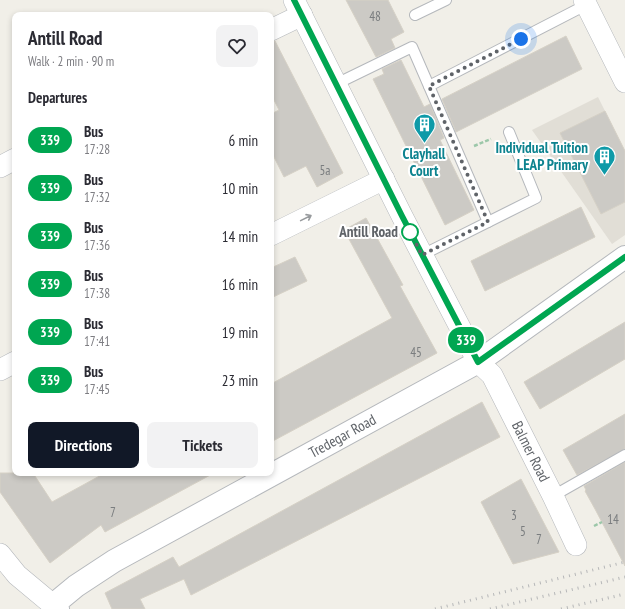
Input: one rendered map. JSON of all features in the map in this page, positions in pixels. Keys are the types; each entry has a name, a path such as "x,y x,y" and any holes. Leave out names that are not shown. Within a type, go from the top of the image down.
{"street":[{"path":"585,2 625,82"},
{"path":"274,28 298,8 422,255 478,362"},
{"path":"0,167 12,161"},
{"path":"274,234 384,179"},
{"name":"Tredegar Road","path":"274,474 478,362 625,257"},
{"name":"Balmer Road","path":"478,362 492,374 576,545"},
{"path":"0,370 12,364"},
{"name":"Tredegar Road","path":"55,607 76,586 114,561 269,476"},
{"path":"0,554 17,575 55,607"}],"lane":[{"path":"415,15 446,0"},
{"path":"429,86 585,2"},
{"path":"336,84 412,47 488,222"},
{"path":"422,255 536,198 508,132"},
{"path":"553,496 625,455"}],"path":[{"path":"458,152 508,132"}],"shaded area":[{"path":"598,97 625,151 625,235 612,244 532,130"}],"building":[{"path":"346,0 388,0 404,32 391,39 395,48 376,57"},
{"path":"566,36 582,69 456,132 442,99"},
{"path":"274,41 343,173 317,187 306,166 284,177 274,157 274,112 279,110 274,100"},
{"name":"Clayhall Court","path":"401,60 424,107 430,104 444,138 440,140 474,210 445,225 373,79 384,74 382,69"},
{"name":"Individual Tuition LEAP Primary","path":"605,111 625,151 625,202 601,214 560,133"},
{"path":"581,207 595,237 485,291 471,261"},
{"path":"366,218 403,285 400,286 437,353 274,440 274,382 392,318 344,230"},
{"path":"295,257 307,281 274,297 274,267"},
{"path":"625,322 625,359 540,409 524,382"},
{"path":"482,402 500,437 191,595 184,579 140,599 145,609 112,609 105,593 173,557 179,567"},
{"path":"625,414 625,449 577,475 563,450"},
{"path":"625,462 625,566 585,491 584,486"},
{"path":"0,473 12,473 12,476 35,476 52,502 100,476 208,476 105,532 101,525 50,563 0,492"},
{"path":"521,479 559,552 513,564 481,502"}],"railway":[{"path":"435,609 625,562"},
{"path":"490,609 625,577"},
{"path":"561,609 625,594"}],"bus line":[{"name":"339","path":"294,0 402,216 478,362 625,257"}],"place":[{"name":"Clayhall Court","path":"424,144"},
{"name":"Individual Tuition LEAP Primary","path":"604,176"},
{"name":"Antill Road","path":"410,232"}],"route":[{"path":"410,232 422,255 488,222 429,86 521,39"}]}
